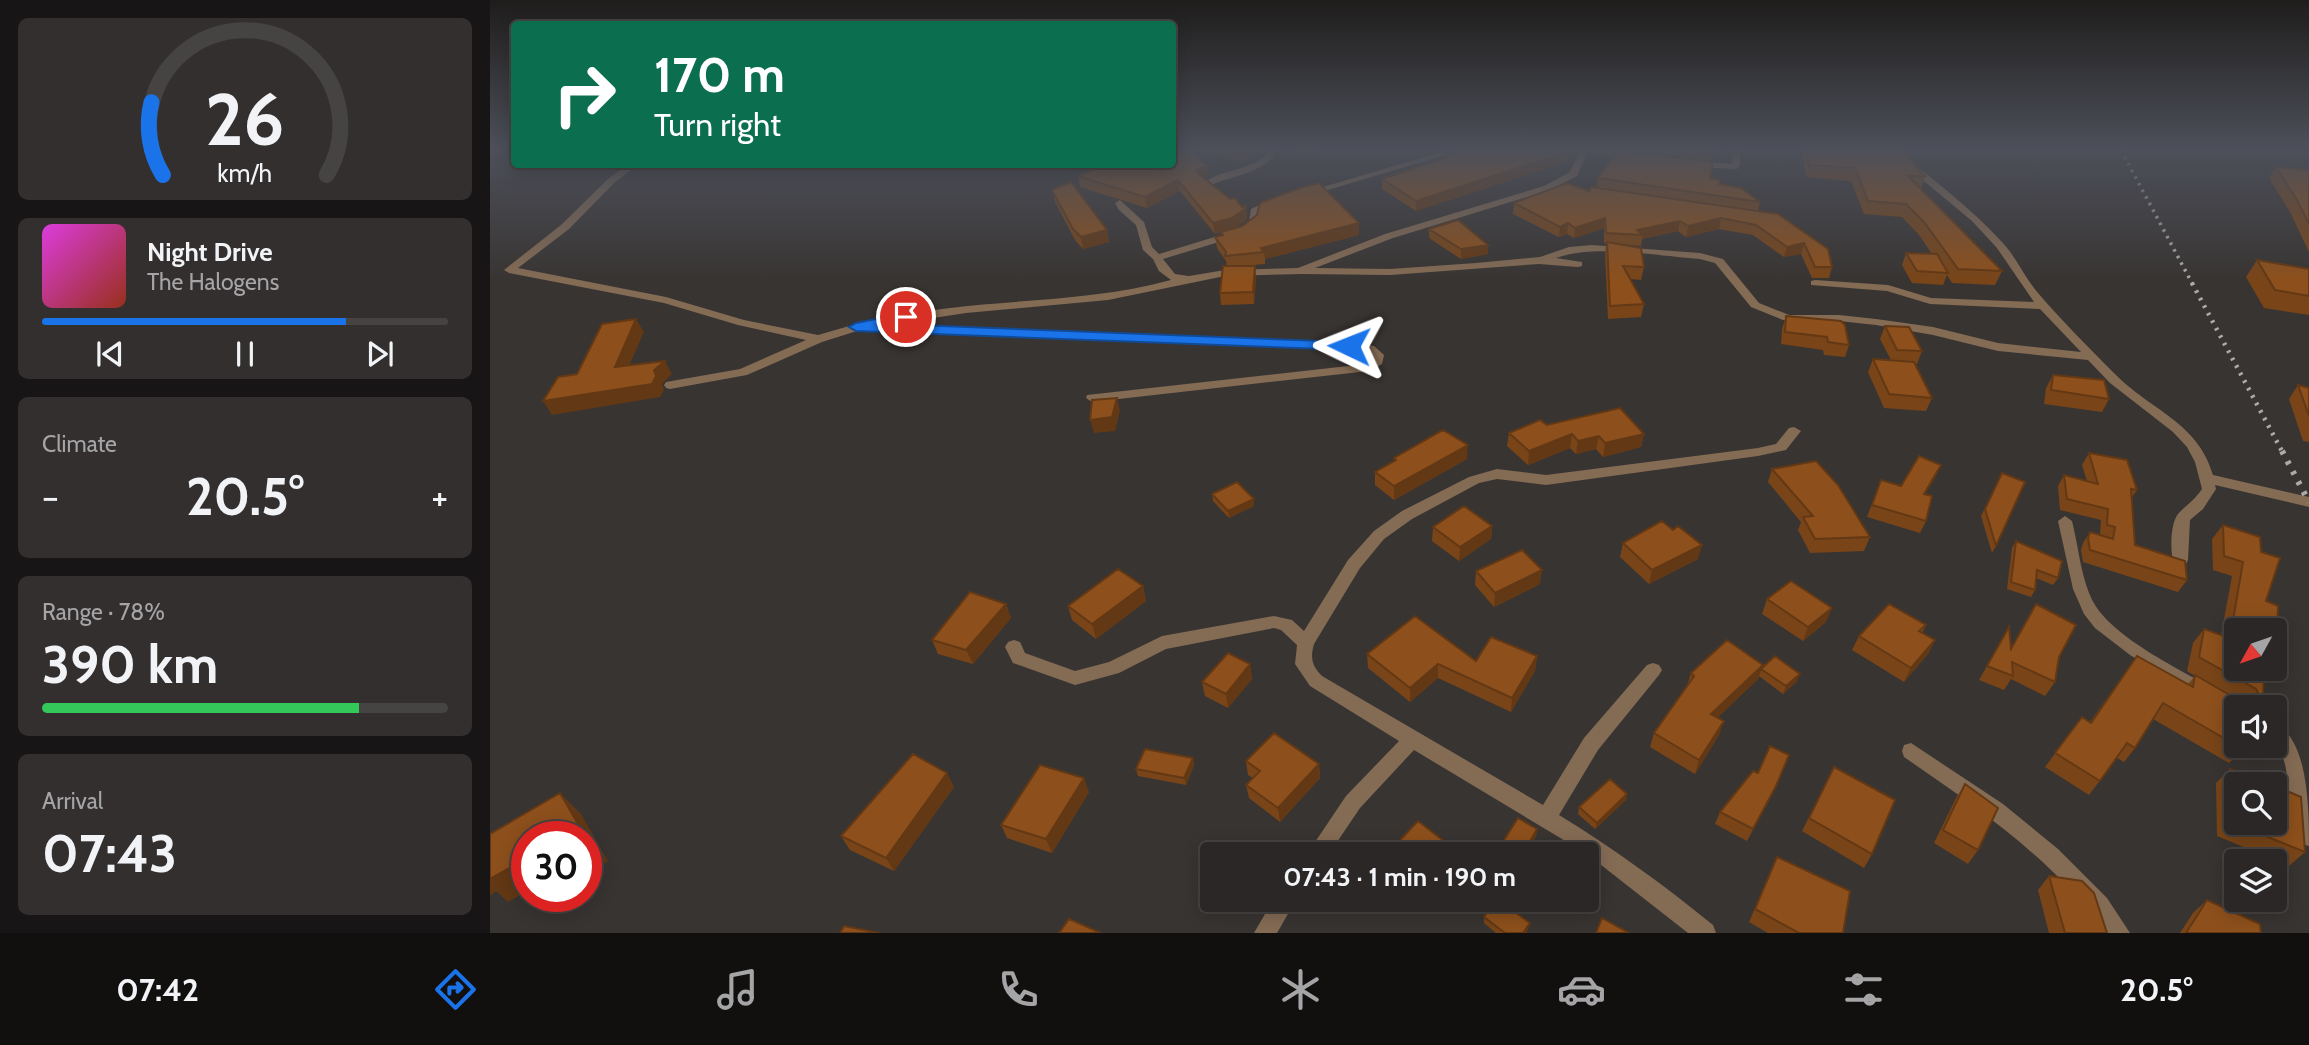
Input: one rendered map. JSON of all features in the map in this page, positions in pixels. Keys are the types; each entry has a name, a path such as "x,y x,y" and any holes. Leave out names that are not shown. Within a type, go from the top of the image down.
{"street":[{"path":"598,194 565,227 509,270 666,300 741,323 818,339"},
{"path":"1296,196 1305,194"},
{"path":"1299,271 1389,236 1529,194"},
{"path":"1944,194 1975,219 2001,246 2025,284 2043,306 2114,380 2178,429 2193,445 2208,479 2209,489 2198,506 2183,518 2180,560"},
{"path":"1157,258 1238,233 1254,222 1254,211 1284,199"},
{"path":"1120,203 1122,208 1141,224 1147,248 1163,269 1172,276 1189,279"},
{"path":"1544,259 1569,250 1592,248 1700,256 1719,261 1755,304 1787,318 1876,321 1933,331 1998,348 2092,357"},
{"path":"670,385 743,372 818,339 856,327 931,313 1120,295 1225,273 1299,271 1341,274 1544,259 1578,264"},
{"path":"1815,283 1888,288 1930,301 2043,306"},
{"path":"856,327 1349,346 1370,349 1378,355 1378,361 1369,366 1092,398"},
{"path":"1705,933 1638,880 1546,818 1315,681 1305,670 1301,657 1306,643 1354,564 1379,536 1406,515 1474,480 1497,474 1546,480 1758,452 1781,447 1794,431"},
{"path":"2208,479 2309,502"},
{"path":"2065,522 2083,594 2091,611 2112,634 2224,703"},
{"path":"1014,647 1020,658 1075,678 1113,668 1161,643 1274,622 1286,625 1306,643"},
{"path":"1546,818 1591,744 1653,670"},
{"path":"1325,842 1353,802 1413,738"},
{"path":"2287,746 2298,776 2299,797 2309,837"},
{"path":"1911,751 1983,799 2067,871 2104,909 2119,933"},
{"path":"1265,933 1278,912"}],"building":[{"path":"1054,194 1080,194 1107,230 1081,237 1073,229"},
{"path":"1134,194 1152,194 1145,197"},
{"path":"1189,194 1223,194 1230,199 1235,198 1242,207 1246,206 1232,218 1213,223"},
{"path":"1285,194 1330,194 1359,223 1261,248 1264,252 1225,256 1226,252 1215,237 1223,235 1221,232 1242,226 1257,215 1260,203"},
{"path":"1404,194 1439,194 1416,201"},
{"path":"1539,194 1636,194 1778,214 1828,249 1832,267 1815,267 1804,243 1787,247 1756,225 1721,218 1688,226 1680,221 1637,230 1643,235 1606,233 1605,218 1575,228 1568,223 1560,227 1514,203"},
{"path":"1703,194 1749,194 1760,202"},
{"path":"1865,194 1925,194 2002,271 1958,269 1924,222 1906,204 1868,201"},
{"path":"2293,194 2309,194 2309,224"},
{"path":"1458,220 1488,245 1461,249 1429,229"},
{"path":"1607,242 1641,248 1644,267 1623,266 1644,304 1610,306"},
{"path":"1906,253 1937,254 1948,273 1917,271"},
{"path":"2257,260 2309,269 2309,296 2275,290"},
{"path":"1223,266 1255,266 1253,292 1220,293"},
{"path":"1786,316 1841,321 1845,325 1849,345 1828,342 1827,337 1785,332"},
{"path":"636,319 615,367 665,361 654,370 656,376 652,384 543,401 558,377 577,374 602,324"},
{"path":"1885,326 1909,327 1922,351 1897,350"},
{"path":"1873,359 1914,362 1932,398 1889,394"},
{"path":"2053,375 2104,380 2109,399 2051,390"},
{"path":"2298,385 2309,388 2309,416"},
{"path":"1117,398 1112,417 1090,420 1092,400"},
{"path":"1620,408 1644,434 1605,443 1599,436 1578,441 1572,434 1529,451 1509,433 1540,420 1547,425"},
{"path":"1443,430 1468,445 1394,486 1375,472 1396,460 1394,458"},
{"path":"2089,453 2127,460 2137,490 2131,489 2135,545 2185,561 2187,580 2090,550 2090,532 2113,539 2115,527 2107,525 2108,509 2067,499 2064,475 2098,484"},
{"path":"1919,456 1941,465 1924,494 1932,496 1926,521 1872,505 1881,480 1901,486"},
{"path":"1816,461 1838,485 1870,537 1815,539 1803,517 1813,516 1772,469"},
{"path":"2002,473 2025,482 1996,546 1985,509"},
{"path":"1237,482 1254,499 1228,511 1212,494"},
{"path":"1464,506 1492,526 1460,547 1433,527"},
{"path":"1662,521 1673,530 1678,526 1702,545 1652,570 1623,543"},
{"path":"2223,525 2260,537 2261,552 2280,558 2266,601 2278,606 2277,618 2233,618 2243,562 2224,556"},
{"path":"2016,541 2062,561 2058,578 2037,570 2035,590 2011,582"},
{"path":"1522,550 1542,570 1495,593 1476,571"},
{"path":"1118,569 1143,586 1092,624 1068,606"},
{"path":"1791,581 1832,608 1808,627 1767,599"},
{"path":"970,592 1006,604 966,650 932,640"},
{"path":"1889,604 1926,625 1919,631 1935,640 1911,668 1859,636"},
{"path":"2036,604 2076,625 2059,657 2055,682 2012,662 2013,676 1987,666 2009,627 2011,649"},
{"path":"1415,616 1476,661 1491,637 1537,656 1512,698 1438,664 1410,688 1367,654"},
{"path":"2204,629 2224,636 2224,671 2199,657"},
{"path":"1727,640 1763,665 1711,714 1724,721 1699,760 1654,733 1694,676 1691,673"},
{"path":"1228,653 1250,664 1226,694 1202,682"},
{"path":"1775,656 1800,674 1786,686 1761,669"},
{"path":"2137,656 2193,687 2195,675 2230,695 2224,695 2224,738 2163,703 2135,748 2127,743 2100,781 2055,753 2082,717 2091,723"},
{"path":"2242,681 2264,681 2263,695 2259,695 2256,689"},
{"path":"1274,733 1319,764 1278,808 1246,785 1260,771 1246,761"},
{"path":"1770,746 1789,755 1753,829 1720,812 1753,771 1758,773"},
{"path":"1145,749 1193,758 1184,778 1136,769"},
{"path":"913,754 947,773 886,858 841,836"},
{"path":"1040,765 1084,778 1046,839 1001,825"},
{"path":"1834,767 1895,800 1872,854 1809,818"},
{"path":"1610,779 1627,794 1597,823 1579,807"},
{"path":"1965,784 1998,808 1978,850 1943,830"},
{"path":"2287,791 2301,797 2305,852 2263,835 2287,835"},
{"path":"560,793 576,821 512,821"},
{"path":"1518,818 1537,829 1530,842 1503,842"},
{"path":"1418,821 1445,842 1398,842"},
{"path":"511,822 511,867 490,879 490,834"},
{"path":"1777,857 1850,891 1843,933 1799,933 1755,909"},
{"path":"2049,876 2082,881 2094,893 2107,933 2065,933"},
{"path":"2207,900 2224,908 2224,912 2234,912 2260,924 2261,933 2186,933"},
{"path":"1487,912 1515,912 1530,923 1523,933 1505,933 1484,917"},
{"path":"1602,918 1629,933 1596,933"},
{"path":"1069,919 1101,933 1059,933"},
{"path":"844,926 879,933 840,933"}],"railway":[{"path":"2144,194 2193,285"},
{"path":"2192,283 2283,453"},
{"path":"2282,451 2309,502"}],"route":[{"path":"906,317 856,327 1349,346"}]}
